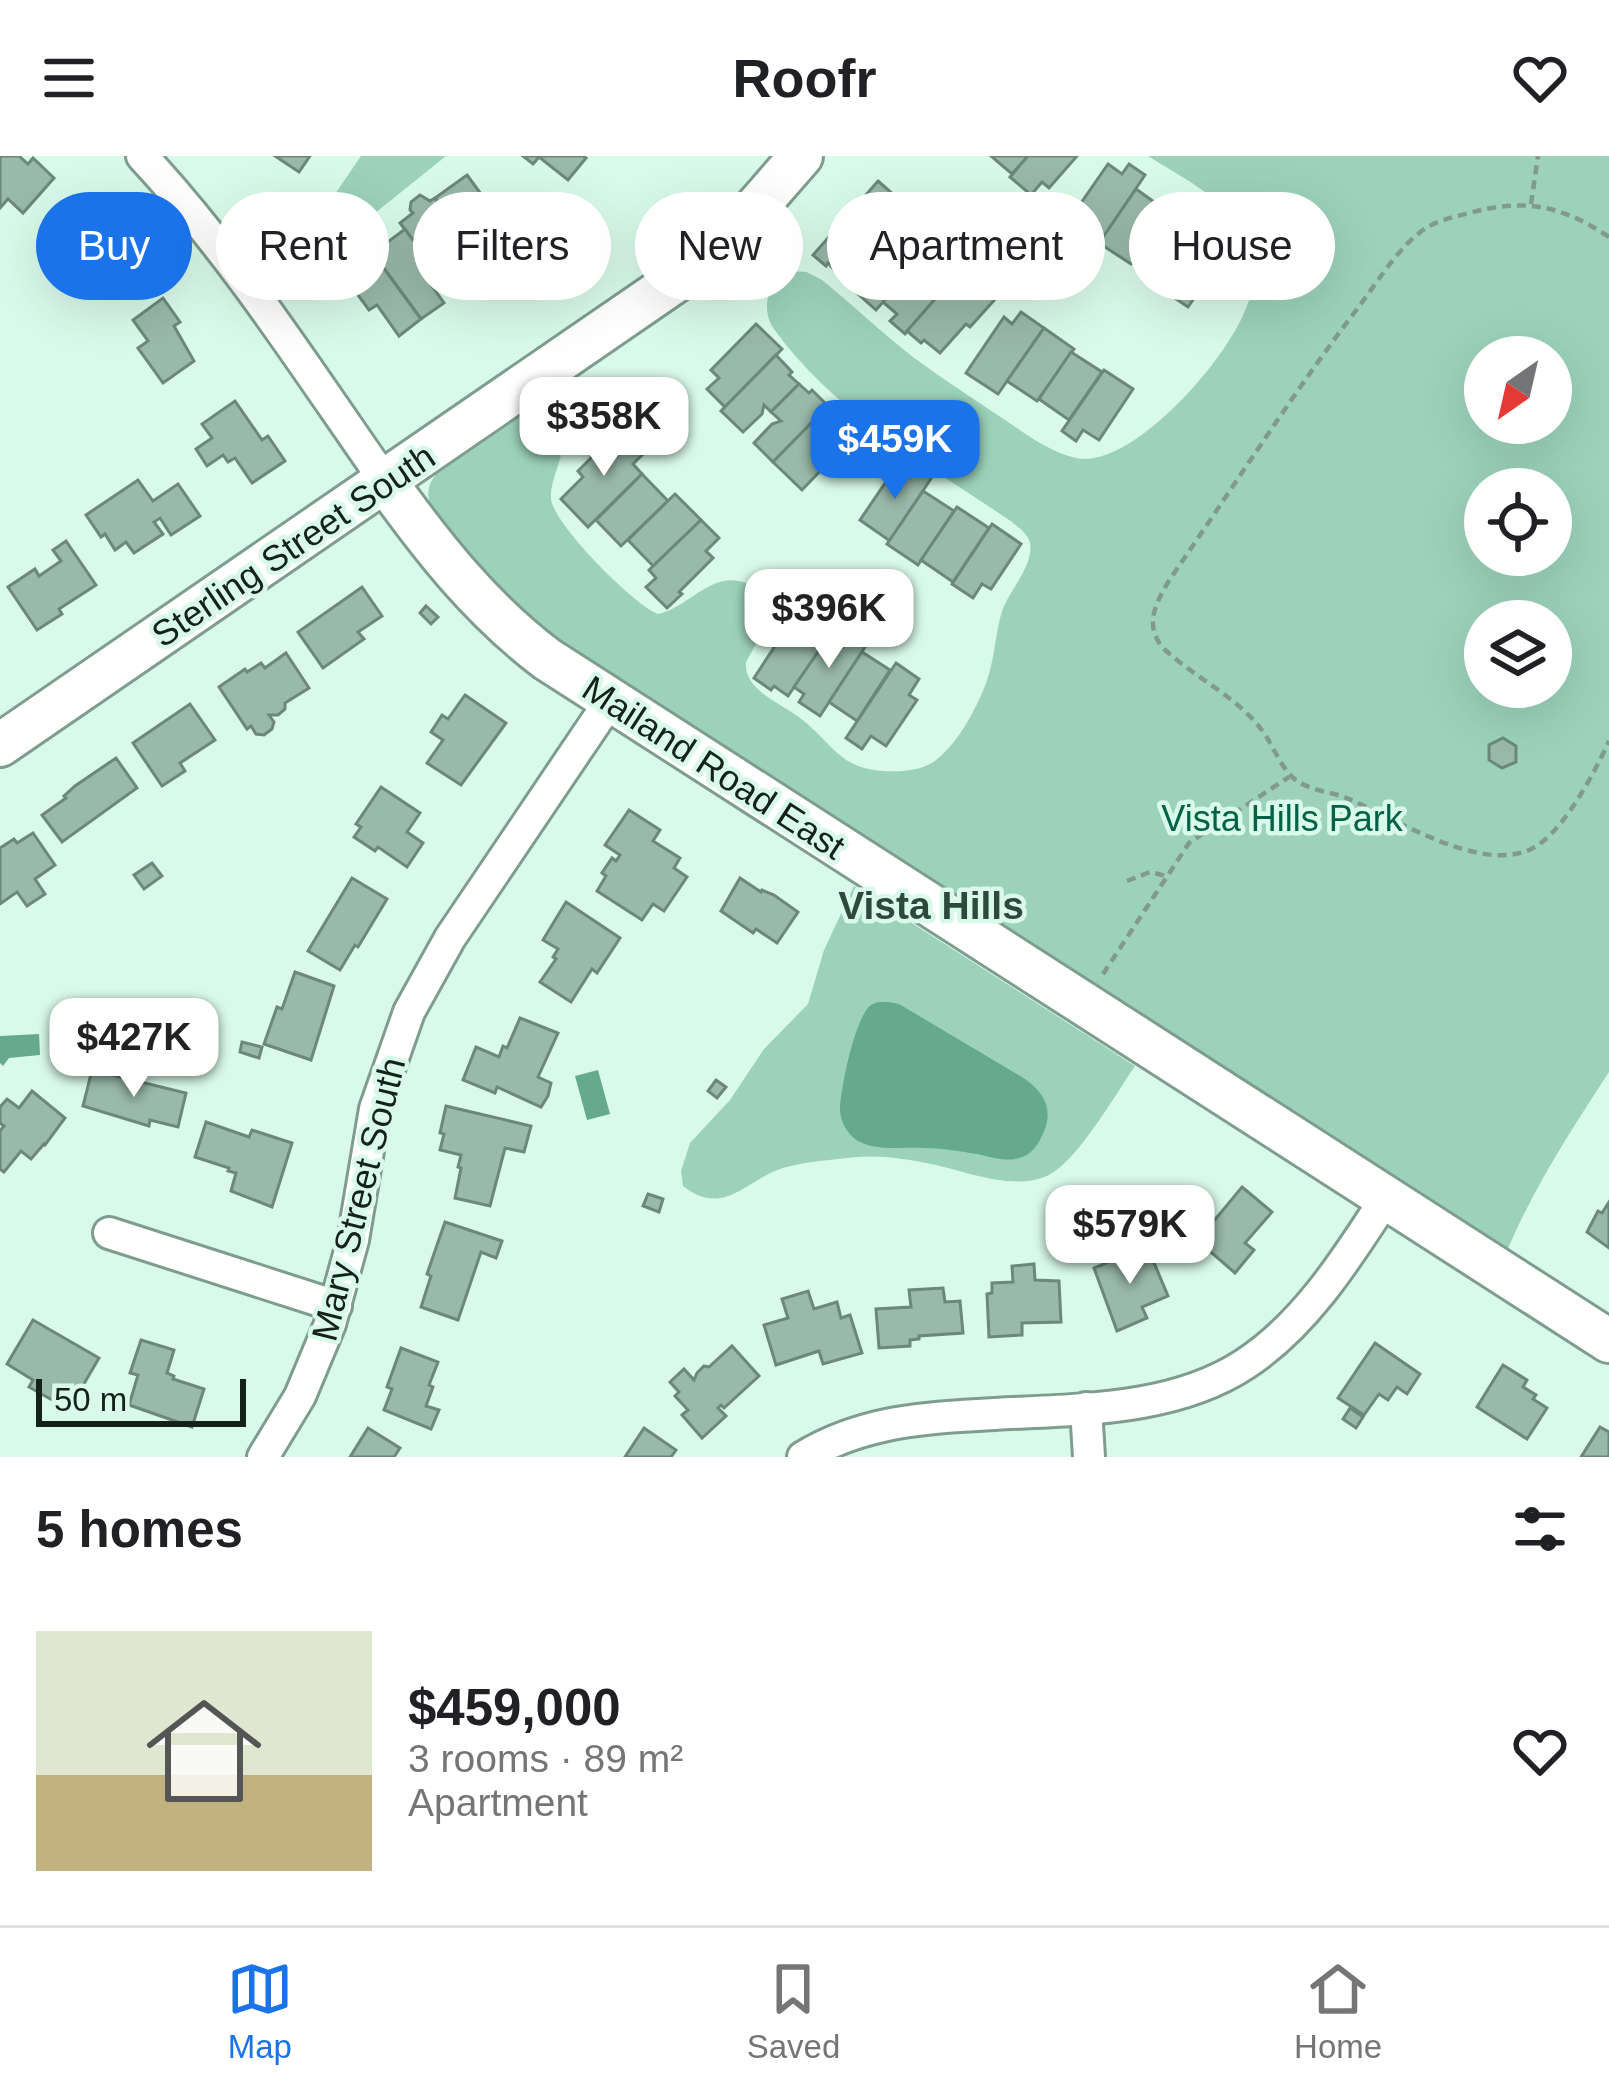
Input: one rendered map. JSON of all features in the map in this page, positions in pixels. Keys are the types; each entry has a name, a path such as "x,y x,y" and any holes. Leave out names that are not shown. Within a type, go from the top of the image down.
{"street":[{"name":"Mailand Road East","path":"142,156 244,277 434,549 479,600 533,649 1609,1341"},
{"name":"Sterling Street South","path":"0,745 684,274 747,218 801,156"},
{"name":"Mary Street South","path":"262,1457 312,1371 336,1306 353,1240 375,1109 409,1012 450,938 610,700"},
{"path":"803,1457 849,1434 909,1420 1140,1402 1181,1392 1243,1365 1309,1305 1386,1198"},
{"path":"109,1233 336,1306"},
{"path":"1086,1408 1089,1457"}],"path":[{"path":"1530,205 1538,156"},
{"path":"1609,237 1576,217 1530,205 1494,207 1424,229 1333,342 1157,602 1151,623 1156,640 1171,655 1251,717 1291,776 1459,848 1508,856 1539,845 1586,788 1609,741"},
{"path":"1084,1004 1184,848 1291,776"},
{"path":"1126,881 1150,872 1166,877"}],"green space":[{"path":"361,156 446,156 389,202 389,192 336,192"},
{"name":"Vista Hills Park","path":"1148,156 1609,156 1609,1072 1541,1182 1507,1251 579,656 500,588 430,505 430,485 438,472 538,404 562,442 551,491 555,511 614,581 658,614 724,581 753,586 773,613 746,662 757,688 856,765 896,771 930,764 953,743 981,696 1002,611 1028,560 1029,540 1012,522 884,436 825,386 774,329 768,300 803,300 806,272 827,284 827,300 846,300 913,357 1034,439 1076,458 1100,457 1127,445 1183,399 1229,341 1248,300 1335,300 1335,192 1204,192"},
{"path":"854,886 1135,1066 1072,1156 1049,1175 1006,1181 913,1161 866,1157 783,1168 723,1198 698,1195 683,1186 681,1171 690,1143 730,1100 764,1049 808,1004 824,950"}],"shaded area":[{"path":"889,1002 1037,1089 1046,1103 1047,1119 1031,1152 1005,1159 943,1149 873,1146 851,1135 840,1110 854,1038 871,1005"},
{"path":"138,1019 174,1029 175,1044 163,1049 129,1040 126,1026"},
{"path":"39,1034 40,1055 0,1063 0,1036"},
{"path":"598,1070 610,1114 587,1120 575,1076"}],"building":[{"path":"0,156 19,156 28,164 33,158 54,178 36,192 23,213 8,199 0,208"},
{"path":"275,156 310,156 299,172"},
{"path":"523,156 586,158 568,180 539,157 533,164"},
{"path":"991,156 1028,156 1012,174"},
{"path":"1028,156 1077,156 1049,188 1042,182 1028,192 1010,177"},
{"path":"1108,164 1122,174 1129,164 1145,175 1129,192 1105,235 1105,192 1089,192"},
{"path":"467,175 480,192 443,192"},
{"path":"878,181 890,192 868,192"},
{"path":"1129,199 1129,263 1105,247 1105,234"},
{"path":"413,213 413,241 400,223"},
{"path":"405,229 413,240 413,300 444,303 421,319 389,275 389,241"},
{"path":"827,239 826,266 813,255"},
{"path":"389,275 421,319 399,336 377,305 369,310 362,300 389,300"},
{"path":"164,300 180,322 174,326 194,361 163,383 138,348 148,341 133,320"},
{"path":"865,300 885,300 876,310"},
{"path":"934,300 905,334 890,321 897,314 883,302"},
{"path":"934,300 994,300 940,353 907,331"},
{"path":"1021,312 1044,328 998,394 966,373 1004,317 1012,324"},
{"path":"756,324 782,349 725,407 707,389 719,378 711,370"},
{"path":"1044,328 1074,349 1037,401 1007,381"},
{"path":"1071,352 1102,372 1069,420 1039,399"},
{"path":"776,355 799,384 771,412 764,405 762,414 743,432 721,411"},
{"path":"1104,370 1133,389 1099,440 1083,430 1076,441 1062,431"},
{"path":"799,384 828,406 773,462 754,443 781,421 771,412"},
{"path":"235,401 262,440 268,436 285,461 252,483 235,458 228,462 223,455 207,466 196,449 212,438 202,424"},
{"path":"828,406 841,419 832,427 848,442 802,490 773,462"},
{"path":"618,431 642,455 633,464 642,474 588,527 561,499 583,477 578,471"},
{"path":"896,467 911,477 917,467 932,477 890,541 860,520"},
{"path":"642,474 668,501 621,546 596,520"},
{"path":"138,480 153,501 178,484 200,516 171,535 160,518 154,522 163,534 134,553 126,542 115,550 86,515"},
{"path":"923,491 954,511 918,565 887,544"},
{"path":"675,494 701,520 653,566 628,540"},
{"path":"957,507 989,528 953,582 921,560"},
{"path":"701,520 719,538 706,551 713,558 667,608 646,587 656,578 649,570"},
{"path":"992,524 1021,544 991,589 982,584 973,598 952,584"},
{"path":"66,541 96,585 37,630 8,587 35,569 39,576 61,561 53,550"},
{"path":"362,587 382,616 358,632 364,639 323,668 298,632"},
{"path":"803,594 830,611 814,635 825,642 788,696 754,678"},
{"path":"426,606 438,617 431,624 420,613"},
{"path":"843,627 867,644 820,716 799,702 804,694 794,687 822,646 828,650"},
{"path":"862,652 890,670 857,721 829,702"},
{"path":"286,653 309,688 285,703 278,715 269,715 272,729 256,734 251,726 247,729 219,687 245,669 261,663 265,668"},
{"path":"896,663 919,679 909,695 917,700 886,746 871,736 862,749 846,738"},
{"path":"465,695 506,723 461,785 427,763 443,740 431,732 442,715 448,719"},
{"path":"190,704 215,740 180,763 185,771 162,786 133,743"},
{"path":"1503,738 1516,746 1516,762 1502,768 1489,760 1489,745"},
{"path":"116,758 137,788 62,842 42,815"},
{"path":"381,787 420,813 407,832 423,843 407,867 354,837 361,827 356,824"},
{"path":"629,810 660,830 653,841 680,858 674,868 687,877 664,911 653,904 642,920 597,891 606,876 602,873 620,855 605,845"},
{"path":"33,833 55,865 35,879 45,894 27,906 17,892 0,904 0,848"},
{"path":"152,863 162,876 144,889 134,875"},
{"path":"352,878 387,899 340,970 308,951"},
{"path":"740,878 798,912 777,943 721,911"},
{"path":"566,902 620,938 571,1002 540,982 558,949 543,940"},
{"path":"295,972 334,986 311,1060 264,1044"},
{"path":"520,1018 558,1033 538,1077 551,1083 541,1107 497,1087 495,1093 463,1080 476,1047 499,1057"},
{"path":"242,1042 262,1047 259,1058 240,1052"},
{"path":"92,1070 186,1093 178,1127 150,1120 149,1126 83,1106"},
{"path":"716,1080 726,1087 717,1098 708,1091"},
{"path":"32,1091 65,1118 31,1159 21,1151 4,1172 0,1169 4,1126 0,1107 7,1099 19,1108"},
{"path":"446,1106 531,1126 524,1152 505,1148 490,1206 455,1198 461,1155 440,1150"},
{"path":"206,1122 249,1137 252,1130 292,1143 272,1207 231,1191 236,1173 229,1168 195,1157"},
{"path":"1242,1187 1272,1212 1245,1243 1254,1250 1235,1273 1187,1227 1201,1211 1213,1222"},
{"path":"648,1194 663,1199 659,1212 643,1206"},
{"path":"1609,1202 1609,1248 1587,1232"},
{"path":"445,1222 502,1241 496,1258 481,1252 458,1320 421,1307"},
{"path":"1079,1235 1084,1248 1073,1252 1069,1238"},
{"path":"1147,1246 1168,1296 1142,1307 1147,1318 1117,1331 1094,1268"},
{"path":"1034,1264 1035,1280 1059,1281 1061,1322 1022,1323 1022,1335 989,1337 987,1294 992,1293 992,1283 1013,1282 1012,1266"},
{"path":"943,1288 945,1302 960,1301 963,1333 919,1336 910,1340 910,1346 879,1348 876,1309 911,1307 909,1290"},
{"path":"808,1291 814,1309 837,1302 841,1318 850,1315 862,1353 823,1364 819,1351 776,1365 764,1325 788,1318 782,1299"},
{"path":"33,1320 99,1358 78,1394 63,1385 54,1401 29,1387 33,1380 7,1364"},
{"path":"141,1340 174,1350 167,1373 204,1389 192,1427 129,1405 138,1375 130,1373"},
{"path":"1375,1343 1420,1374 1407,1394 1397,1387 1388,1400 1379,1394 1364,1415 1338,1398"},
{"path":"732,1346 759,1376 724,1408 718,1408 726,1416 702,1438 682,1415 688,1410 670,1382 684,1369 694,1380 704,1366 709,1367"},
{"path":"401,1348 438,1362 426,1406 439,1410 431,1429 384,1410"},
{"path":"1503,1365 1527,1380 1523,1387 1547,1408 1527,1439 1477,1407"},
{"path":"1350,1408 1363,1417 1356,1428 1343,1419"},
{"path":"1600,1427 1609,1432 1609,1457 1581,1457"},
{"path":"368,1428 400,1448 394,1457 350,1457"},
{"path":"644,1428 676,1450 671,1457 625,1457"}],"district":[{"name":"Vista Hills","path":"931,905"}]}
